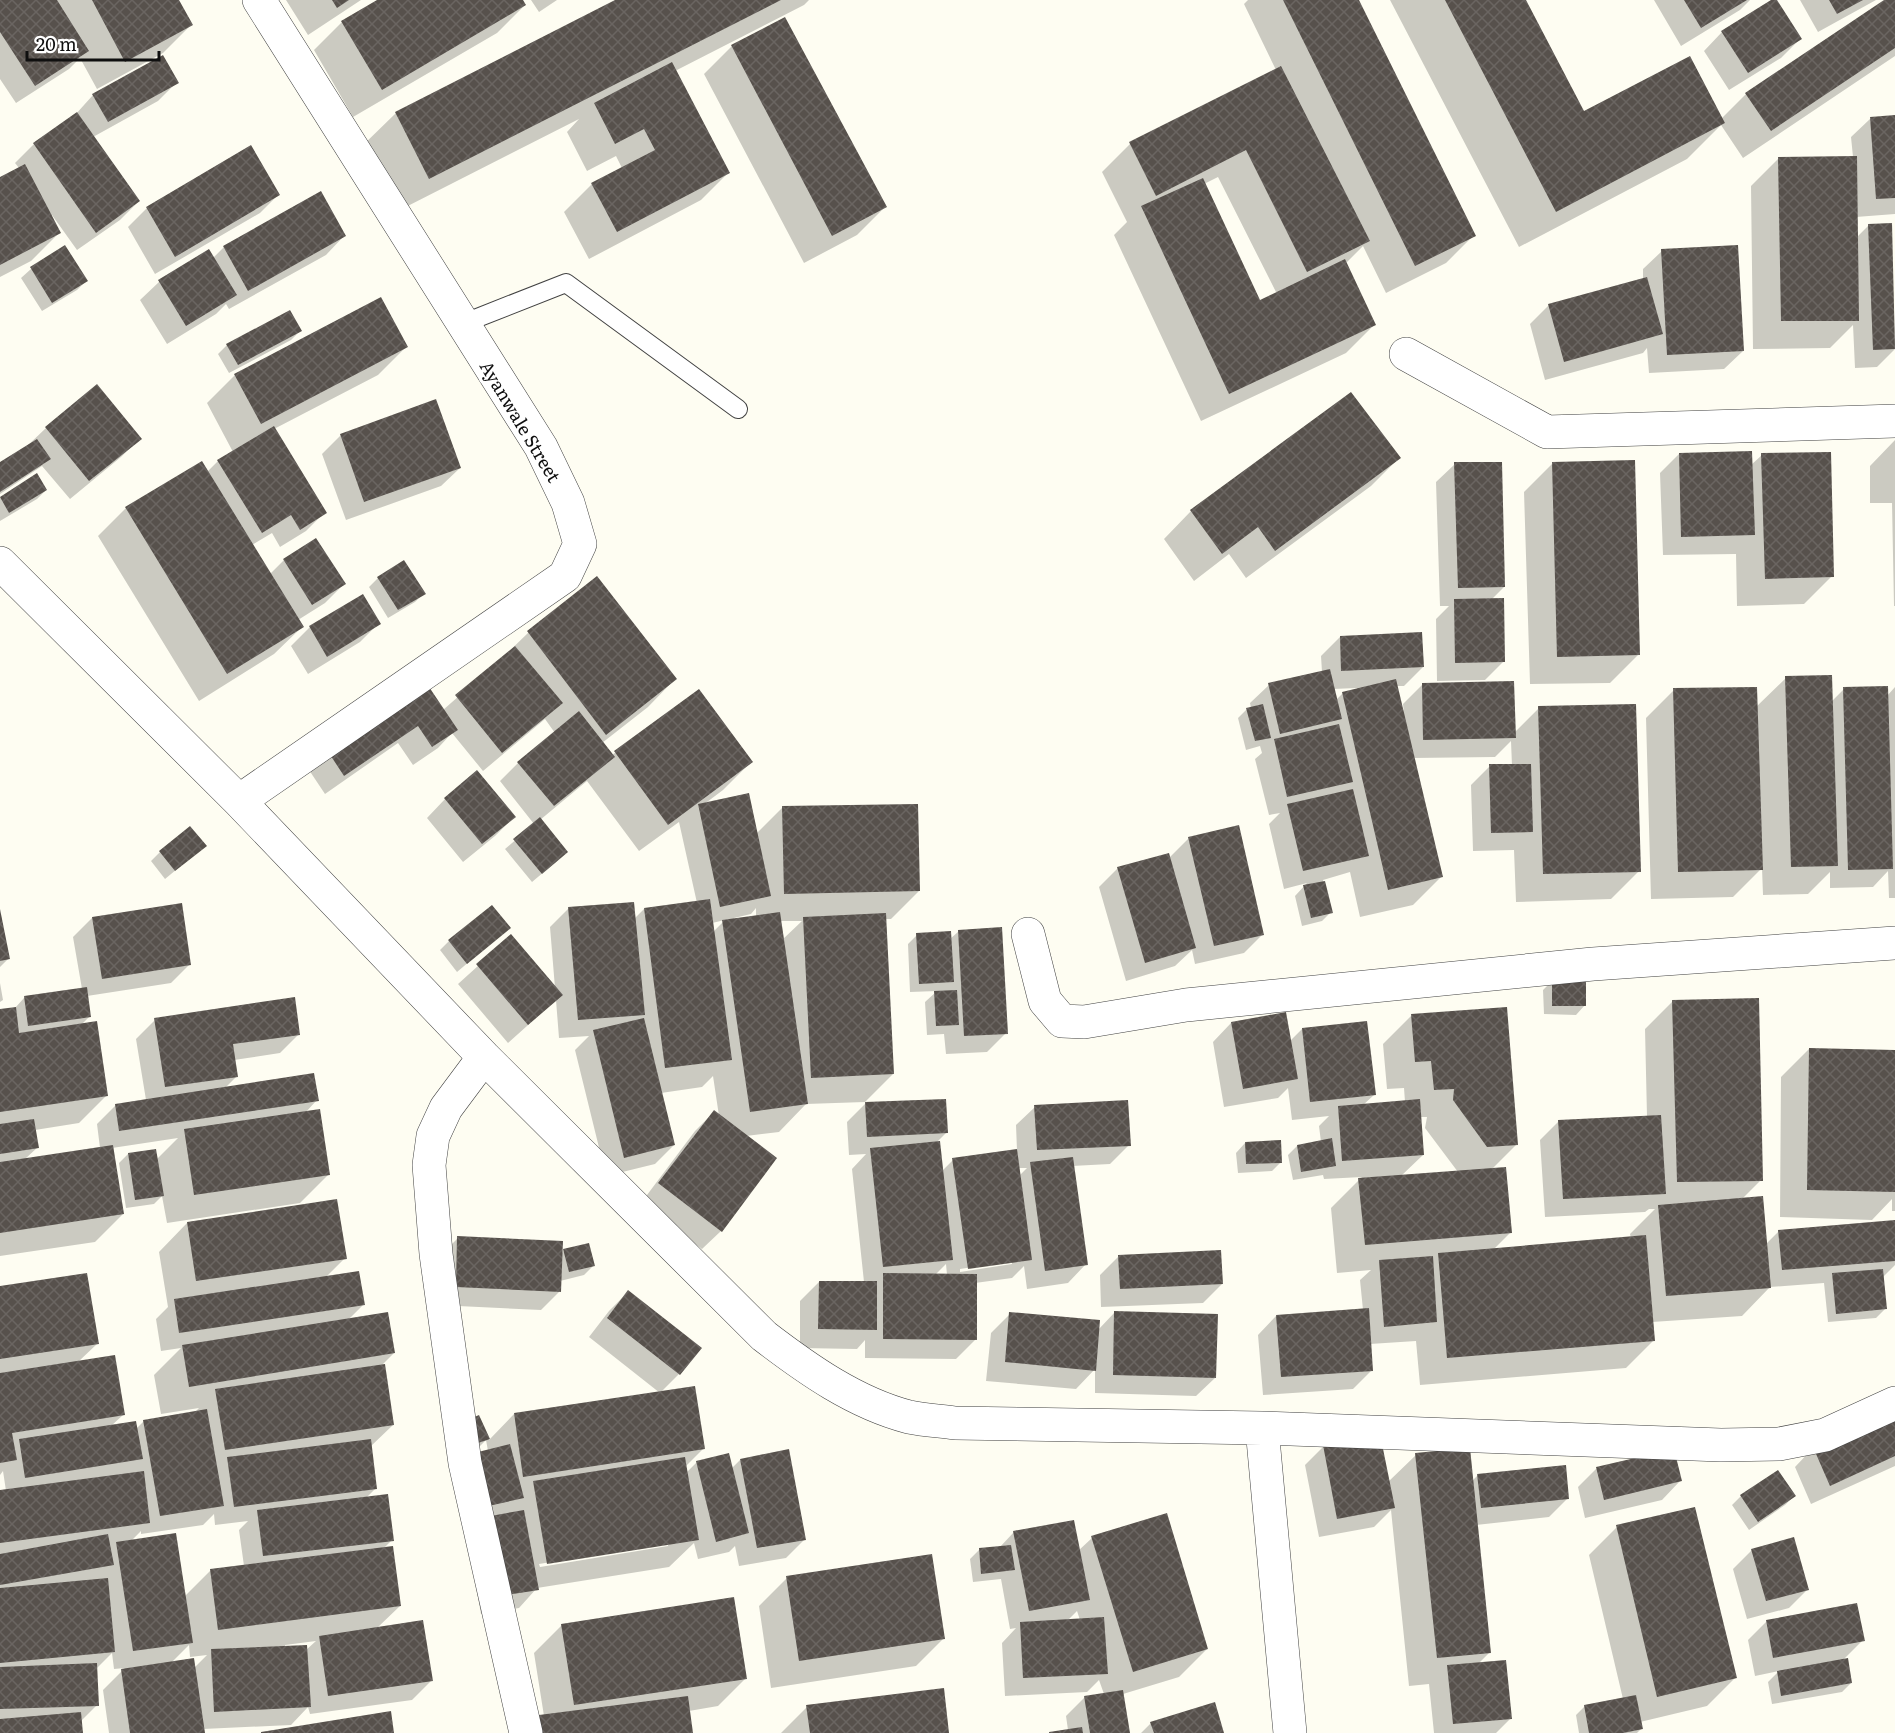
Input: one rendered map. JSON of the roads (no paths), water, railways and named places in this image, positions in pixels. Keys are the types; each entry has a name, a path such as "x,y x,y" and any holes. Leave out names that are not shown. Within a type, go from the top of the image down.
{"street":[{"name":"Ayanwale Street","path":"239,801 565,576 580,544 568,503 540,447 259,0"},
{"path":"1406,354 1547,432 1895,421"},
{"path":"0,563 239,801 484,1057 764,1336 805,1368 864,1400 909,1417 955,1423 1262,1428 1721,1446 1779,1444 1825,1435 1895,1402"},
{"path":"1028,934 1046,1001 1062,1021 1084,1022 1186,1005 1593,964 1895,943"},
{"path":"484,1057 446,1108 433,1136 429,1165 436,1254 465,1463 526,1733"},
{"path":"1262,1428 1290,1733"}],"lane":[{"path":"464,327 472,320 566,283 738,409"}]}
